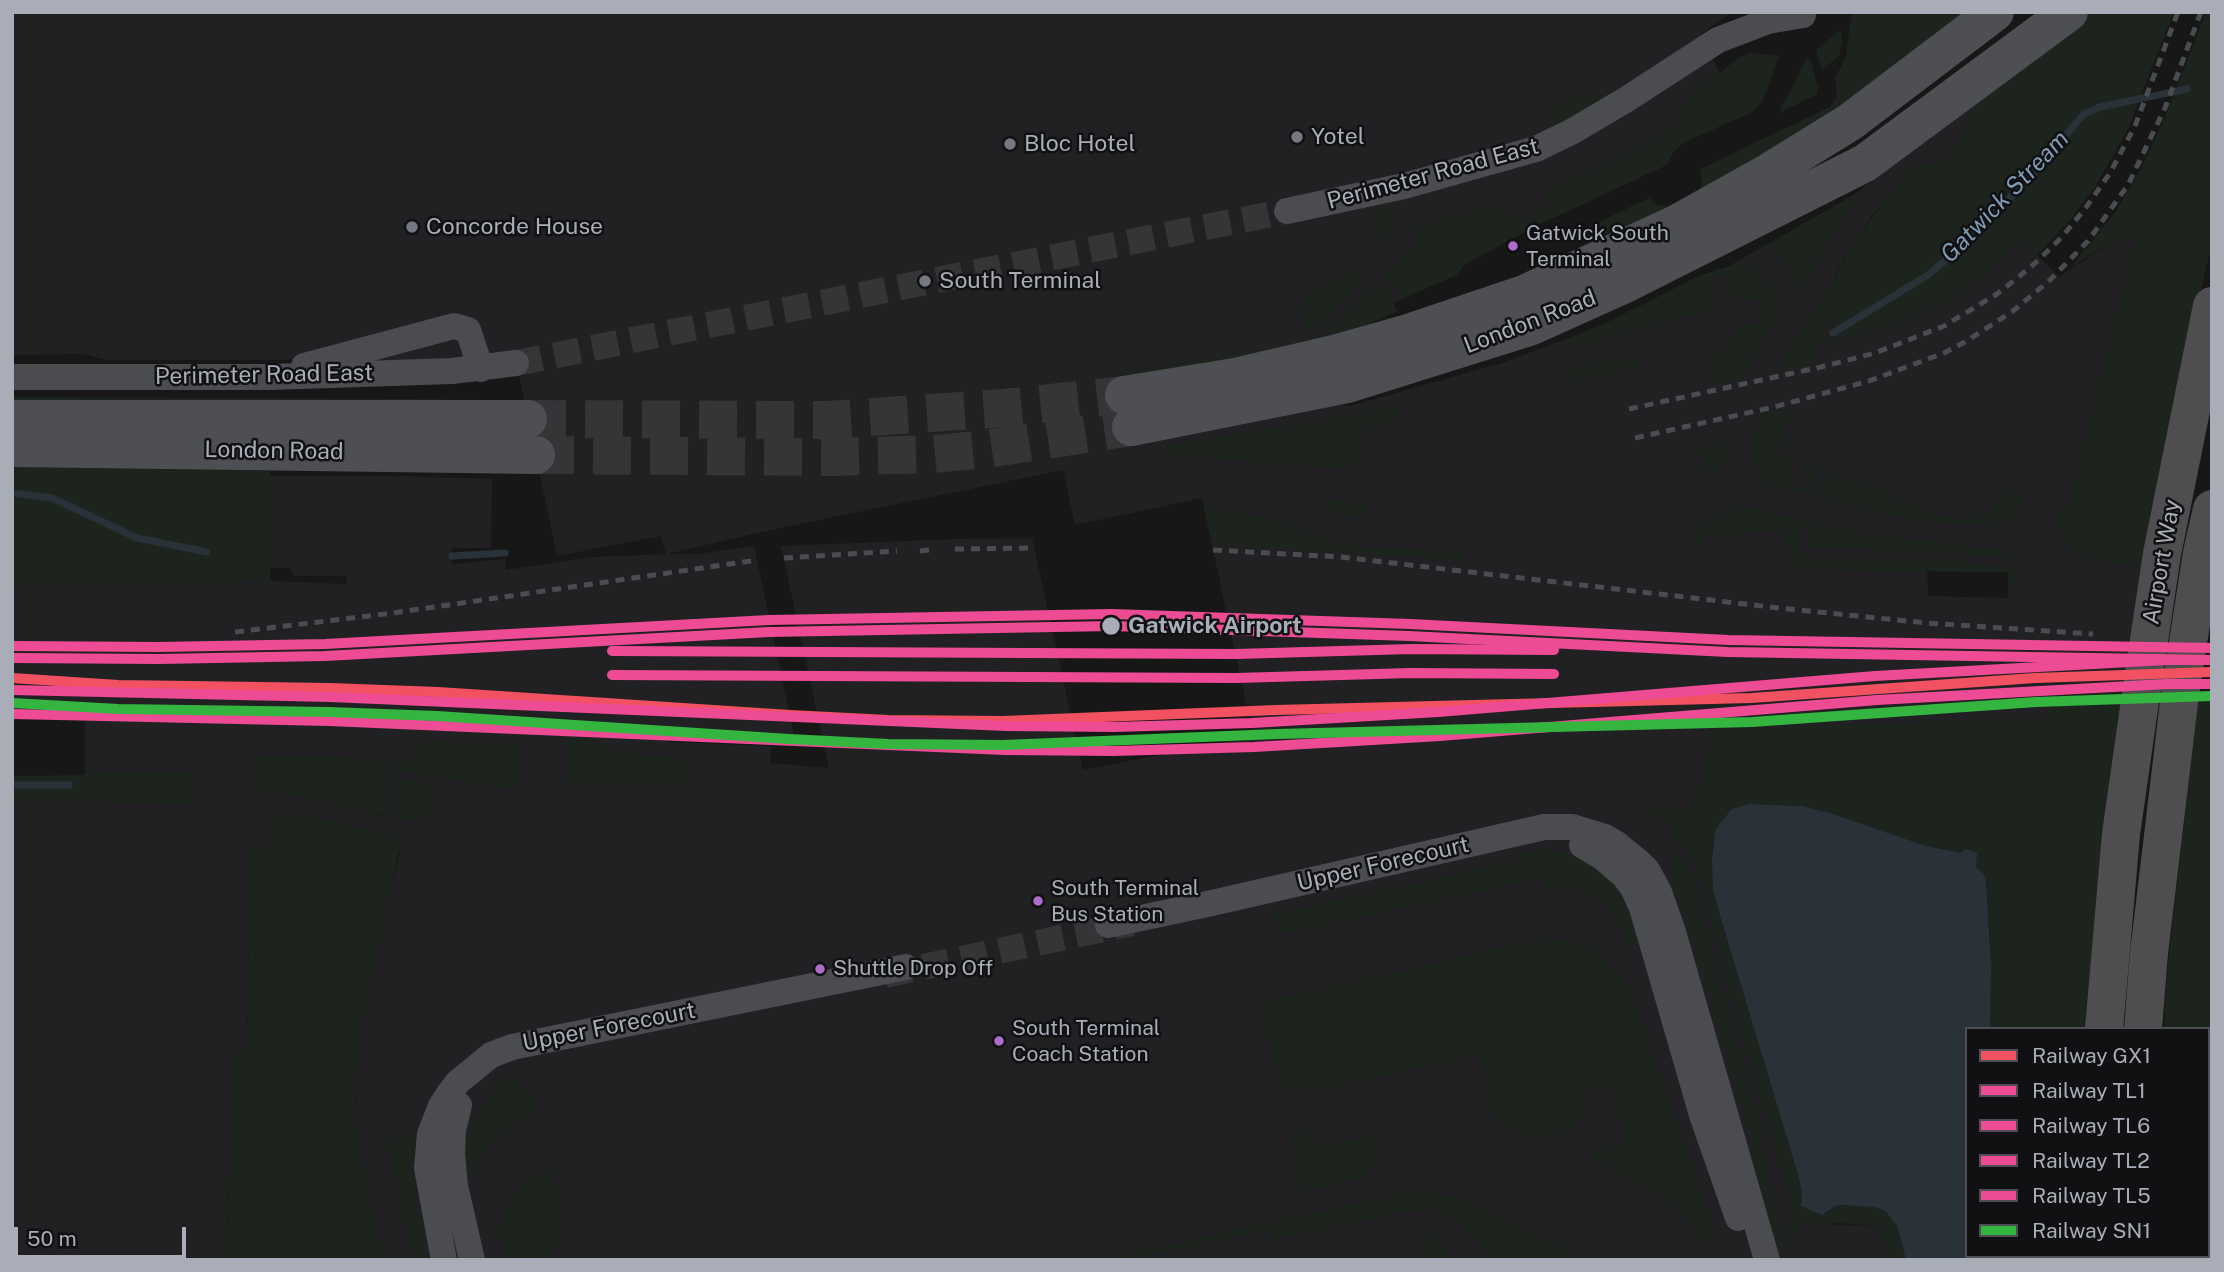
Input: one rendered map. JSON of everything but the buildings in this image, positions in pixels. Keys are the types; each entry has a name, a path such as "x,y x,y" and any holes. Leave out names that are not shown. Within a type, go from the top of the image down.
{"highway":[{"name":"Airport Way","path":"2104,1027 2121,835 2141,694 2162,554 2212,306"},
{"name":"Airport Way","path":"2143,1027 2149,953 2180,694 2202,553 2212,509"}],"main road":[{"name":"London Road","path":"1995,12 1850,122 1769,172 1676,224 1524,294 1408,333 1334,354 1235,377 1128,411 1347,384 1532,326 1623,285 1865,163 2069,12"},
{"name":"London Road","path":"12,419 528,419"},
{"name":"London Road","path":"12,448 536,455"}],"street":[{"name":"Perimeter Road East","path":"1287,211 1404,186 1536,149 1616,106 1718,40 1746,12"},
{"name":"Perimeter Road East","path":"1718,40 1768,21 1804,13"},
{"path":"270,377 454,326 468,330 481,369"},
{"name":"Perimeter Road East","path":"12,377 270,377 452,372 516,363"},
{"name":"Upper Forecourt","path":"1108,925 1552,826 1572,827 1605,837 1628,852 1647,870 1667,912 1767,1260"},
{"path":"1583,845 1614,865 1633,888 1648,926 1702,1115 1752,1260"},
{"name":"Upper Forecourt","path":"444,1260 427,1168 430,1134 448,1095 468,1073 491,1055 512,1047 906,967"},
{"path":"459,1105 453,1130 452,1154 455,1186 472,1260"}],"shaded area":[{"path":"12,12 1731,12 1700,35 1731,94 1550,204 1534,227 1330,338 1121,374 1133,439 1324,402 1350,406 1505,362 1569,338 1692,287 1852,196 1983,99 1960,141 1944,163 1905,174 1871,217 1835,274 1834,342 1897,324 1957,296 1987,273 2020,238 2059,277 2113,241 2137,235 2068,507 2059,505 2058,516 2060,528 2143,558 2123,689 2049,694 2047,719 1705,779 1694,844 1795,1208 1836,1225 1879,1226 1888,1260 1560,1260 1565,1248 1493,1260 384,1260 360,1150 355,1112 356,1086 359,1038 400,852 390,834 288,813 279,814 267,848 250,849 247,1052 234,1053 226,1260 12,1260 12,802 196,803 195,772 85,771 85,715 12,715 12,586 270,581 346,584 347,576 295,576 290,568 270,568 270,476 492,479 491,548 452,548 452,564 505,559 506,570 592,557 666,554 661,536 557,556 514,351 464,360 107,360 82,354 12,355","holes":["1063,470 1075,525 1202,498 1253,736 1083,770 1032,538 781,546 829,768 770,763 771,746 667,742 668,728 794,735 754,546 697,554 667,554","1927,561 2019,569 2018,586 2008,586 2008,598 1928,596","520,743 520,788 487,786 397,771 411,759","390,758 385,816 297,795 258,793"]},
{"path":"1853,12 1977,12 1888,78 1650,222 1576,242 1573,237 1546,247 1649,198 1657,205 1671,206 1700,190 1700,169 1830,107 1837,97 1835,78 1846,57"},
{"path":"2093,12 2174,12 2128,129 2095,187 2070,220 2037,255 2020,239 1987,273 1957,296 1897,324 1833,342 1832,352 1828,339 1835,322 1830,319 1812,364 1777,371 1856,241 1908,170 1916,165 1937,164 1946,159 1981,97"},
{"path":"2206,12 2212,12 2212,241 2142,566 2110,564 2083,556 2061,538 2058,529 2058,505 2068,507 2137,235 2113,241 2071,267 2116,211 2142,167 2165,117"},
{"path":"1841,29 1839,56 1822,70 1816,50"},
{"path":"1751,53 1779,56 1763,101 1752,112 1683,143 1673,153 1667,165 1534,227 1528,213 1550,204 1544,190 1600,169 1686,122 1682,114 1692,94 1740,57"},
{"path":"1807,56 1818,88 1817,94 1780,113 1781,107"},
{"path":"1615,92 1610,98 1558,124 1550,122 1550,111 1561,101 1574,95"},
{"path":"1852,196 1855,201 1802,288 1799,288 1784,262 1763,247"},
{"path":"1498,204 1504,217 1519,210 1526,231 1465,263 1457,275 1402,299 1397,289 1383,278 1413,247 1416,227"},
{"path":"1392,205 1393,228 1381,242 1372,209"},
{"path":"1736,264 1751,266 1762,273 1772,285 1778,304 1777,320 1748,367 1745,378 1714,385 1709,364 1712,355 1731,343 1737,327 1762,323 1761,303 1734,295 1726,273 1709,279 1714,301 1712,308 1706,312 1572,347 1569,338 1594,329 1701,275"},
{"path":"1357,272 1365,276 1326,318 1317,325 1304,329 1299,306 1307,305 1304,293"},
{"path":"1379,283 1390,293 1397,312 1311,347 1122,381 1120,374 1287,345 1314,337 1340,323"},
{"path":"1638,354 1641,366 1571,383 1568,371"},
{"path":"12,397 412,399 488,400 12,406"},
{"path":"1397,404 1400,420 1368,428 1358,434 1357,442 1363,467 1355,463 1337,468 1174,455 1168,450 1155,448 1329,420"},
{"path":"1792,408 1786,424 1788,445 1778,447 1779,454 1790,458 1793,488 1805,487 1802,461 1821,470 1813,494 1766,483 1754,466 1753,441 1758,416"},
{"path":"1724,442 1721,468 1713,472 1706,469 1699,447"},
{"path":"12,467 270,471 270,581 12,586"},
{"path":"1827,472 1895,495 1894,500 1934,514 1972,520 1973,515 1982,517 1984,512 1990,514 1994,502 2003,504 2007,490 2027,496 2015,516 1999,525 1937,522 1866,510 1818,498"},
{"path":"1368,496 1362,518 1343,517 1326,511 1328,500 1355,504"},
{"path":"1737,505 1867,534 1997,549 2034,564 2009,558 1934,551 1810,548 1808,526 1799,527 1803,559 1944,561 2019,568 2018,586 2008,586 2008,572 1790,570 1785,529 1705,537 1698,557 1698,528"},
{"path":"1204,507 1275,520 1320,538 1355,547 1463,550 1463,560 1212,544"},
{"path":"2123,689 2089,1027 1990,1027 1991,967 1986,881 1984,874 1962,853 1926,846 1802,806 1748,804 1732,809 1719,824 1713,840 1712,858 1716,902 1799,1178 1801,1206 1822,1215 1841,1205 1881,1209 1897,1226 1906,1260 1888,1260 1879,1226 1808,1221 1800,1226 1790,1239 1785,1260 1782,1241 1794,1213 1728,986 1696,864 1687,849 1673,841 1674,821 1647,817 1652,804 1688,809 1705,779 1708,731 1816,725 2047,719 2049,694"},
{"path":"2199,691 2212,702 2210,1181 2210,1027 2164,1027 2167,973"},
{"path":"566,734 589,736 617,752 690,760 689,784 636,783 565,787"},
{"path":"422,741 520,743 520,788 487,786 397,771 397,759 411,759"},
{"path":"258,756 390,758 390,798 386,816 297,795 258,793"},
{"path":"85,771 196,772 196,803 12,802 12,776 84,775"},
{"path":"398,778 436,785 432,807 424,820 410,822 393,818"},
{"path":"1748,804 1802,806 1926,846 1962,853 1964,849 1977,852 1976,867 1984,874 1986,881 1991,967 1990,1027 1965,1027 1965,1258 1991,1260 1906,1260 1897,1226 1881,1209 1841,1205 1822,1215 1801,1206 1799,1178 1713,887 1715,831 1732,809"},
{"path":"288,813 391,834 400,846 359,1038 356,1086 355,1112 360,1150 384,1260 226,1260 234,1052 247,1051 250,848 267,848 267,816"},
{"path":"1673,848 1686,860 1692,871 1722,989 1765,1137 1760,1139 1768,1164 1764,1165 1780,1228 1774,1239 1750,1146 1753,1144 1689,925 1671,878"},
{"path":"1539,850 1568,853 1592,865 1612,882 1628,906 1639,945 1629,947 1613,912 1599,899 1573,888 1545,889 1542,878 1277,935 1273,914 1518,861 1517,854"},
{"path":"1543,938 1571,940 1589,946 1603,956 1628,987 1709,1215 1712,1234 1709,1248 1657,1192 1592,1157 1592,1153 1627,1145 1612,1086 1579,1093 1583,1115 1577,1116 1578,1124 1567,1135 1552,1132 1534,1137 1507,1128 1494,1120 1480,1055 1306,1092 1303,1083 1279,1088 1262,1003"},
{"path":"517,1075 520,1092 534,1090 539,1113 502,1134 482,1156 468,1178 464,1152 472,1124 495,1088"},
{"path":"1307,1128 1311,1148 1371,1135 1375,1156 1371,1170 1359,1179 1302,1191 1289,1132"},
{"path":"415,1133 412,1184 429,1260 414,1260 387,1140"},
{"path":"552,1168 563,1216 556,1218 562,1243 555,1247 549,1260 508,1260 499,1237 501,1221 507,1207 529,1181"},
{"path":"1423,1192 1458,1199 1523,1231 1565,1247 1560,1260 1491,1260 1472,1234 1455,1219 1428,1209 1272,1240 1269,1229 1129,1260 1118,1260 1117,1256 1395,1195"},
{"path":"1422,1233 1443,1242 1454,1260 1427,1260"}],"waterway":[{"name":"Gatwick Stream","path":"1833,333 1928,275 1974,236 2084,114 2100,107 2187,89"},
{"name":"Gatwick Stream","path":"12,493 52,498 137,538 207,552"},
{"name":"Gatwick Stream","path":"452,556 505,553"},
{"path":"12,785 69,785"}],"tunnel":[{"path":"516,363 1287,211"},
{"path":"528,419 827,420 1005,408 1124,395"},
{"path":"536,455 831,457 933,454 987,449 1131,427"},
{"path":"885,975 1132,923"}],"railway":[{"path":"1629,409 1875,353 1944,326 1997,294 2031,267 2062,237 2110,173 2135,126 2178,12"},
{"path":"1635,438 1774,407 1869,381 1944,353 2013,311 2050,280 2088,241 2128,185 2165,108 2201,12"},
{"path":"955,549 1032,548"},
{"path":"920,551 929,550"},
{"path":"1213,550 1341,557 1779,608 1927,623 2093,634"},
{"path":"784,558 897,551"},
{"path":"235,632 393,613 757,560"}],"rail line":[{"name":"TL2","path":"12,646 325,644 769,620 1112,614 1410,624 1728,640 2212,648"},
{"name":"TL5","path":"12,658 325,656 769,632 1112,626 1409,636 1728,652 2212,660"},
{"name":"TL6","path":"612,651 1236,654 1411,649 1554,650"},
{"name":"TL6","path":"12,690 330,697 1006,726 1114,727 1252,723 1438,712 1875,676 2166,660 2212,660"},
{"name":"GX1","path":"12,678 118,685 438,692 790,715 888,720 1003,721 1276,710 1751,698 2035,678 2212,672"},
{"name":"TL1","path":"612,675 1236,678 1411,673 1554,674"},
{"name":"TL1","path":"12,714 329,721 1005,750 1114,751 1254,747 1440,736 1877,700 2167,684 2212,684"},
{"name":"SN1","path":"12,703 118,709 437,716 789,739 888,744 1003,745 1277,734 1752,722 2036,702 2212,696"}],"place":[{"name":"Yotel","path":"1297,137"},
{"name":"Bloc Hotel","path":"1010,144"},
{"name":"Concorde House","path":"412,227"},
{"name":"Gatwick South Terminal","path":"1513,246"},
{"name":"South Terminal","path":"925,281"},
{"name":"Gatwick Airport","path":"1111,626"},
{"name":"South Terminal Bus Station","path":"1038,901"},
{"name":"Shuttle Drop Off","path":"820,969"},
{"name":"South Terminal Coach Station","path":"999,1041"}]}
